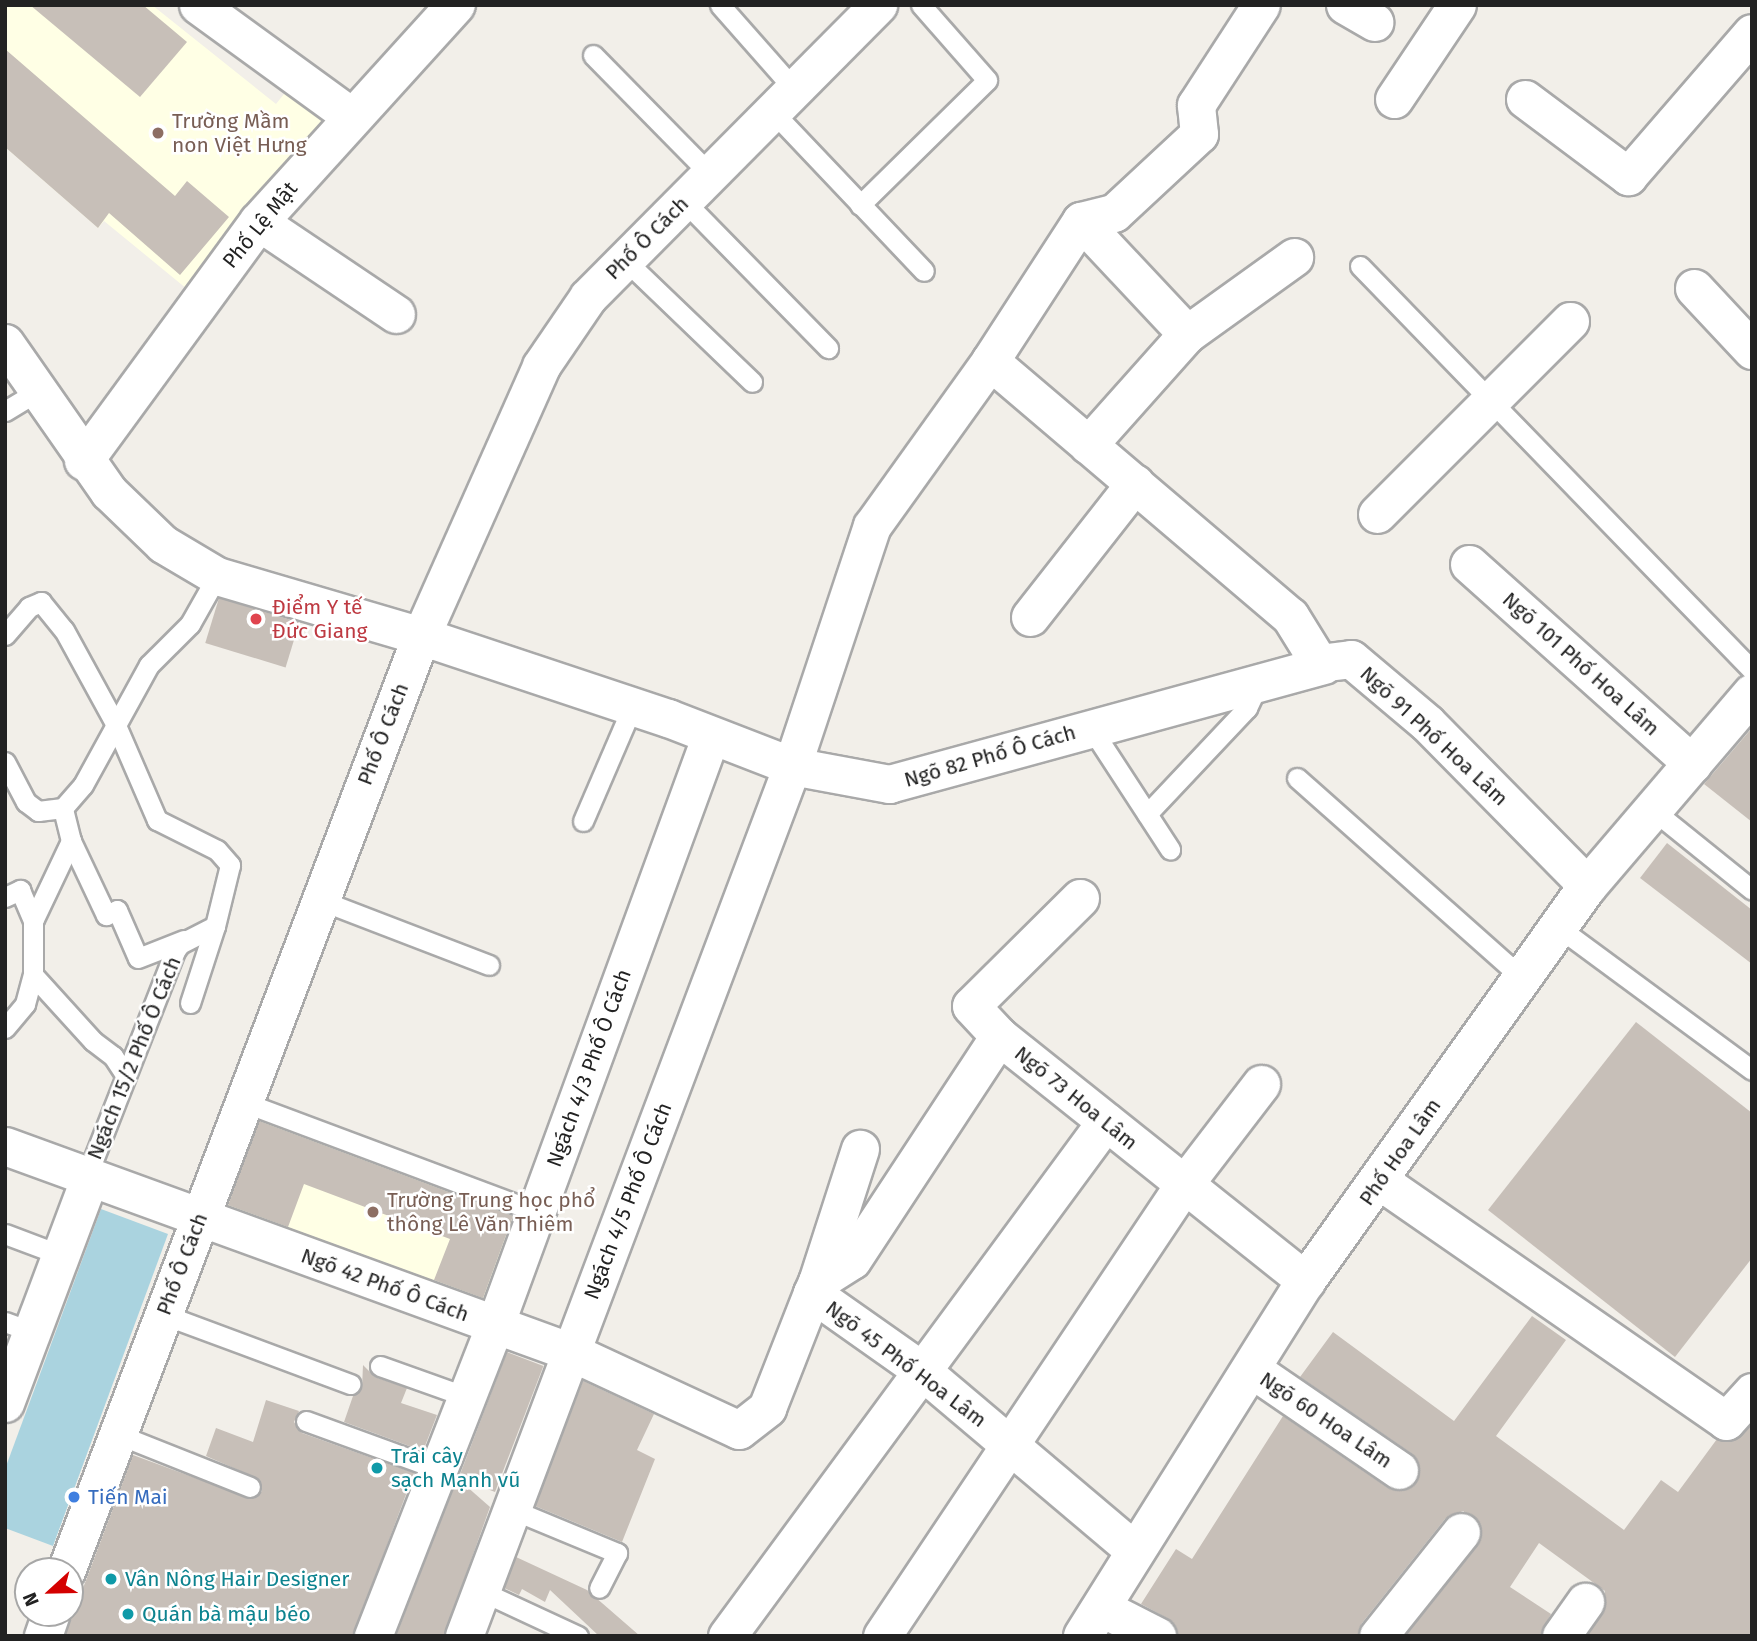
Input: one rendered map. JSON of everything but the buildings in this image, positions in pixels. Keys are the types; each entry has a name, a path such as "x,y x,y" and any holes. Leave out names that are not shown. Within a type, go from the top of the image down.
{"street":[{"path":"198,5 351,116"},
{"name":"Phố Lệ Mật","path":"84,461 258,222 351,116 456,5"},
{"name":"Phố Ô Cách","path":"71,1557 421,636 541,366 570,319 625,260 878,5"},
{"path":"1187,334 1081,221 1114,213 1199,134 1196,105 1261,5"},
{"path":"1394,99 1457,5"},
{"path":"1745,5 1752,11"},
{"path":"1525,99 1628,176 1752,33"},
{"name":"Ngách 4/5 Phố Ô Cách","path":"464,1636 792,766 872,526 990,361 1081,221"},
{"path":"258,222 396,314"},
{"path":"1088,444 1187,334 1294,257"},
{"path":"1694,288 1752,350"},
{"path":"1377,514 1491,397 1570,321"},
{"name":"Ngõ 82 Phố Ô Cách","path":"6,347 84,461 163,544 217,576 421,636 632,706 792,766 889,784 1323,665"},
{"path":"990,361 1290,616 1323,665"},
{"path":"1030,617 1135,482"},
{"name":"Ngõ 101 Phố Hoa Lâm","path":"1469,564 1693,764"},
{"name":"Ngõ 91 Phố Hoa Lâm","path":"1323,665 1352,659 1427,723 1588,886"},
{"name":"Phố Hoa Lâm","path":"1092,1622 1134,1550 1253,1370 1306,1282 1558,927 1588,886 1752,694"},
{"name":"Ngách 4/3 Phố Ô Cách","path":"373,1636 495,1325 711,735"},
{"name":"Ngõ 73 Hoa Lâm","path":"1080,898 971,1006 999,1036 1106,1121 1182,1187 1306,1282"},
{"path":"814,1287 852,1259 999,1036"},
{"path":"897,1630 1182,1187 1261,1084"},
{"path":"727,1636 1106,1121"},
{"name":"Ngõ 42 Phố Ô Cách","path":"5,1146 571,1352"},
{"path":"814,1287 860,1149"},
{"path":"5,1403 18,1327 61,1255 89,1177"},
{"path":"1380,1181 1726,1420 1752,1392"},
{"name":"Ngõ 45 Phố Hoa Lâm","path":"571,1352 739,1430 767,1408 814,1287 921,1370 1134,1550"},
{"name":"Ngõ 60 Hoa Lâm","path":"1253,1370 1399,1470"},
{"path":"1378,1636 1461,1532"},
{"path":"1561,1636 1585,1602"},
{"path":"1092,1622 1157,1636"}],"lane":[{"path":"720,5 783,101 860,205 924,271"},
{"path":"860,205 987,80 921,5"},
{"path":"593,55 710,174"},
{"path":"684,201 828,348"},
{"path":"625,260 752,382"},
{"path":"1360,266 1491,397 1752,670"},
{"path":"5,411 37,392"},
{"path":"5,762 26,802 38,811 63,808 83,785 149,664 190,624 217,576"},
{"path":"5,635 29,607 41,602 64,630 115,723 157,820 226,856 232,875 190,1003"},
{"path":"1147,814 1247,708 1259,681"},
{"path":"583,821 632,706"},
{"path":"1091,727 1170,849"},
{"path":"1297,778 1522,978"},
{"path":"63,808 71,841 106,915 117,910 138,958 188,939"},
{"path":"1653,810 1752,890"},
{"path":"33,921 71,841"},
{"path":"5,897 20,890 33,921 33,975 25,1004 6,1028"},
{"path":"320,900 489,965"},
{"name":"Ngách 15/2 Phố Ô Cách","path":"89,1177 175,951 188,939 215,926"},
{"path":"1558,927 1752,1070"},
{"path":"33,975 93,1041 113,1056 126,1076"},
{"path":"243,1102 537,1212"},
{"path":"5,1234 61,1255"},
{"path":"162,1314 350,1384"},
{"path":"380,1366 467,1396"},
{"path":"306,1421 438,1469"},
{"path":"117,1434 250,1487"},
{"path":"511,1509 617,1553 599,1588"},
{"path":"481,1591 578,1636"}],"shaded area":[{"name":"Trường Mầm non Việt Hưng","path":"5,5 152,5 276,104 288,89 323,119 187,289 104,221 98,228 5,147"},
{"name":"Trường Trung học phổ thông Lê Văn Thiêm","path":"262,1111 523,1206 485,1310 224,1215"}],"water":[{"path":"101,1209 168,1234 53,1546 5,1528 5,1469"}],"place":[{"name":"Trường Mầm non Việt Hưng","path":"158,133"},
{"name":"Điểm Y tế Đức Giang","path":"256,619"},
{"name":"Trường Trung học phổ thông Lê Văn Thiêm","path":"373,1212"},
{"name":"Trái cây sạch Mạnh vũ","path":"377,1468"},
{"name":"Tiến Mai","path":"74,1497"},
{"name":"Vân Nông Hair Designer","path":"111,1579"},
{"name":"Quán bà mậu béo","path":"128,1614"}]}
